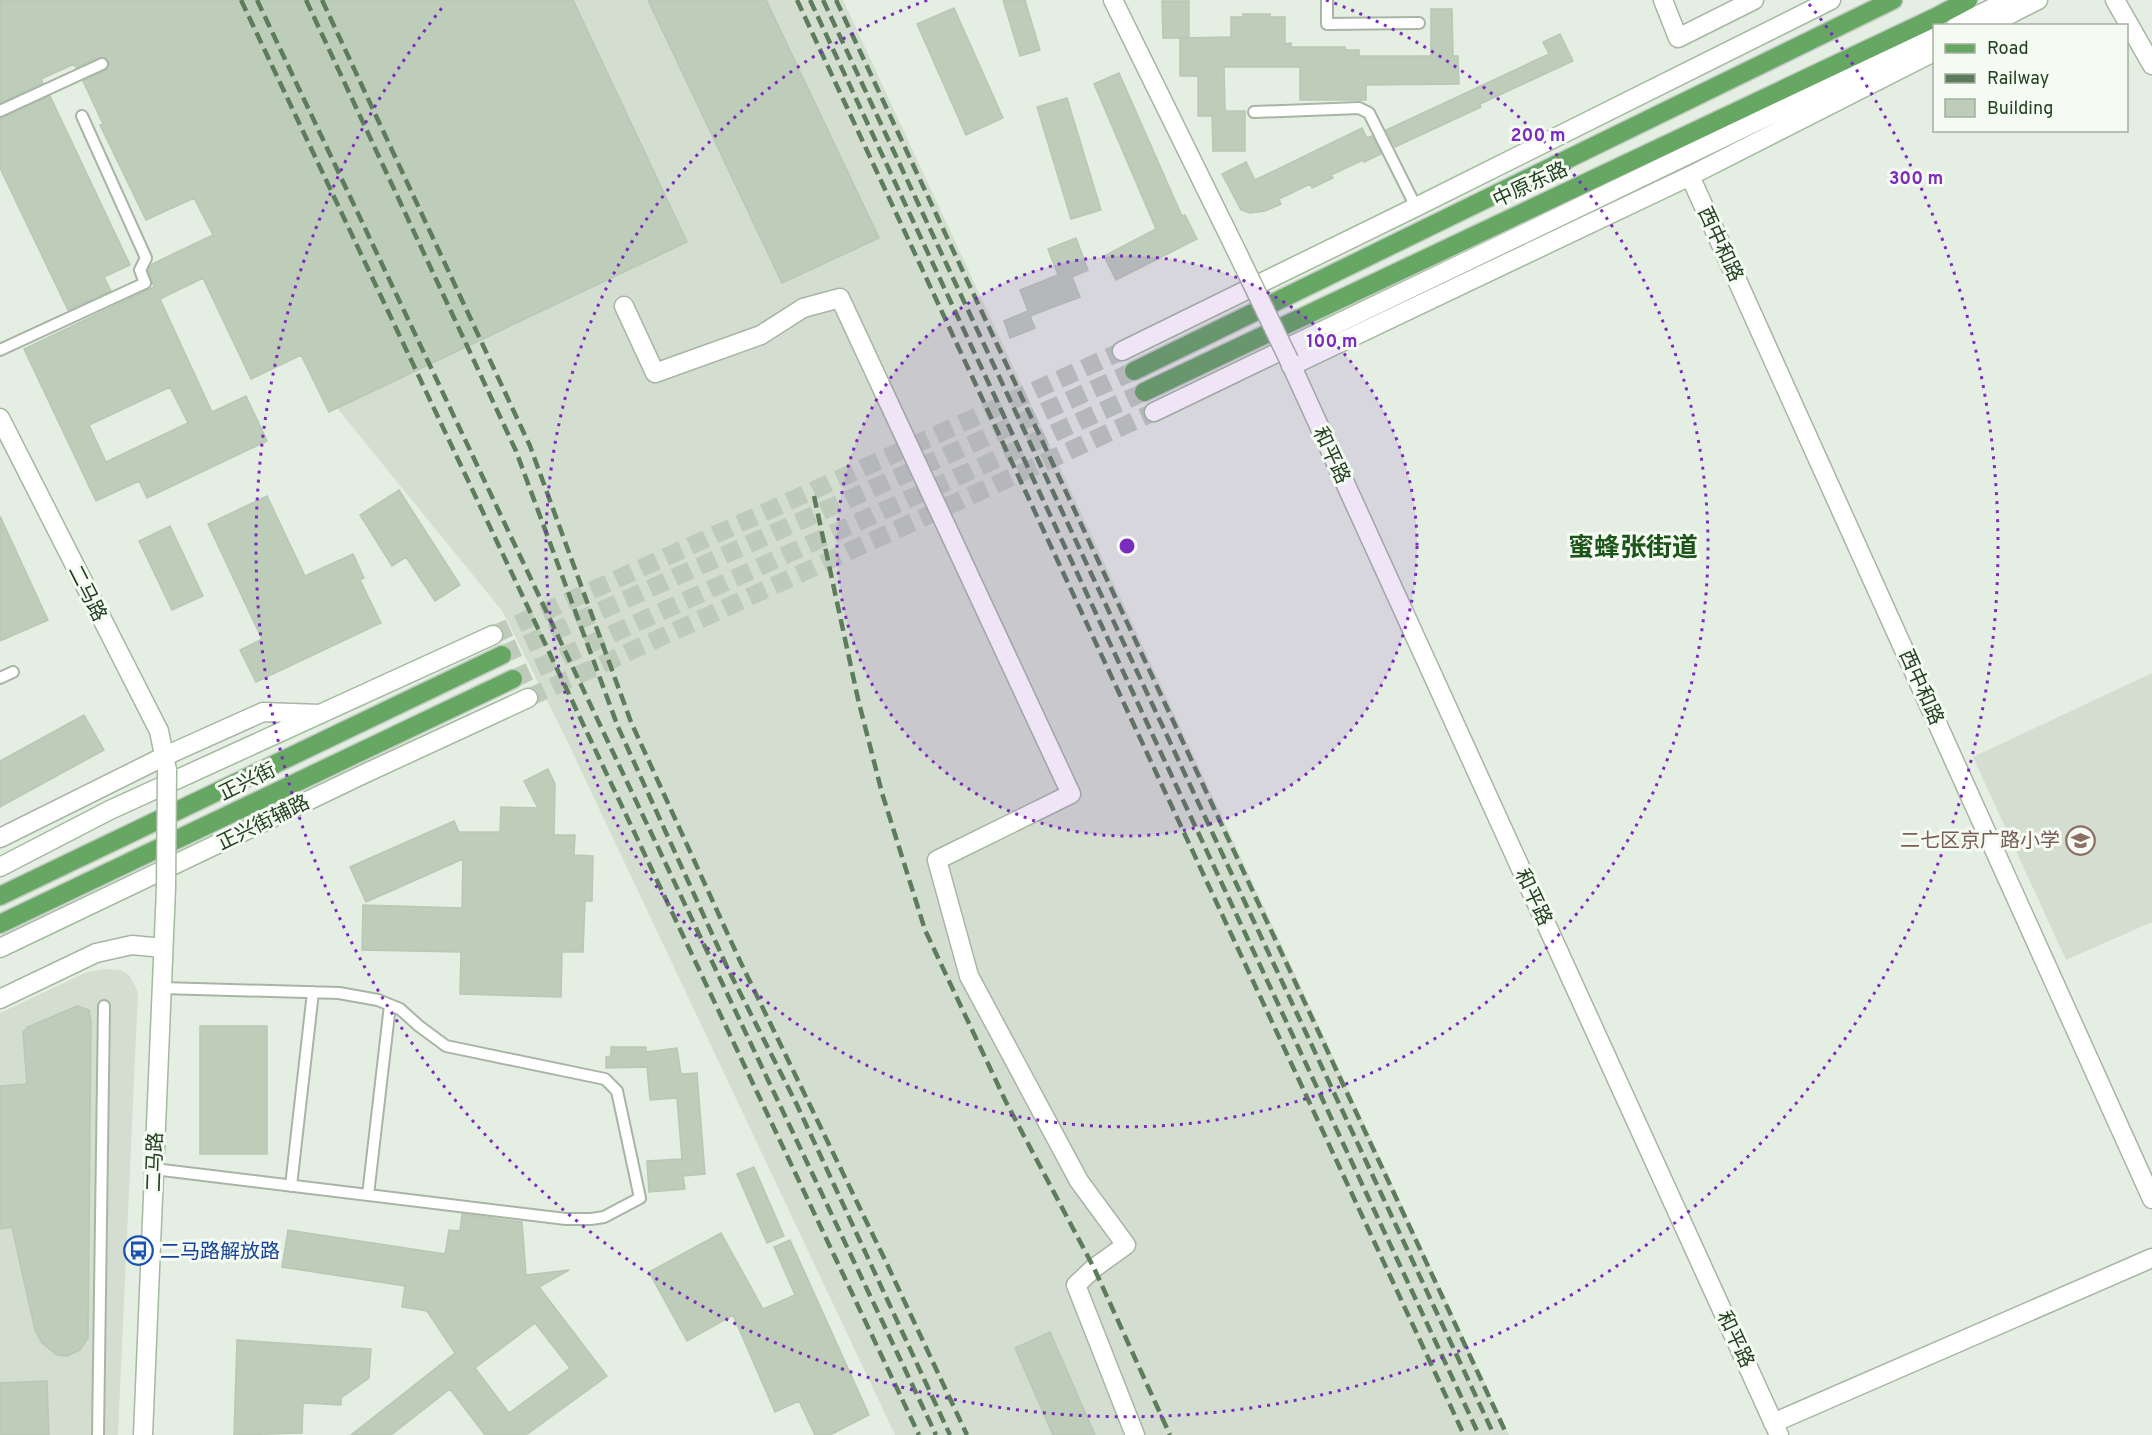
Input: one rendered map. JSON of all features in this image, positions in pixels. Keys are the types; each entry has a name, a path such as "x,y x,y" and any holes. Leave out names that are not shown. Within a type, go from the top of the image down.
{"main road":[{"name":"中原东路","path":"1134,371 1893,0"},
{"name":"中原东路","path":"1144,392 1968,0"},
{"name":"正兴街","path":"0,897 502,655"},
{"name":"正兴街","path":"0,924 513,679"}],"street":[{"name":"和平路","path":"1113,0 1290,363 1776,1429"},
{"path":"1663,0 1678,38 1754,0"},
{"path":"1122,351 1831,0"},
{"path":"1961,24 2016,3 2038,0"},
{"path":"2115,0 2152,65"},
{"path":"1990,24 2016,3"},
{"path":"1154,411 1933,37"},
{"path":"1290,363 1690,176 1933,53"},
{"name":"西中和路","path":"1690,176 2152,1199"},
{"path":"624,306 655,373 761,335 803,308 840,298 1071,794 937,861 969,976 1079,1181 1126,1245 1094,1268 1076,1285 1135,1435"},
{"name":"二马路","path":"0,418 159,731 166,763 166,888 143,1435"},
{"path":"0,867 110,810 493,635"},
{"name":"正兴街辅路","path":"0,948 528,698"},
{"path":"0,838 166,763 263,712 320,714"},
{"path":"0,999 96,953 132,945 163,948"},
{"path":"1776,1429 2152,1258"}],"lane":[{"path":"1327,0 1327,24 1419,23"},
{"path":"0,111 102,64"},
{"path":"1254,111 1359,108 1369,113 1416,207"},
{"path":"0,350 145,282 140,270 146,258 82,116"},
{"path":"0,678 13,672"},
{"path":"154,1169 566,1219 591,1220 604,1217 640,1198 617,1091 605,1079 446,1046 400,1009 378,1000 313,993 162,988"},
{"path":"291,1186 313,993"},
{"path":"368,1195 390,1005"},
{"path":"98,1435 104,1006"}],"shaded area":[{"path":"95,0 843,0 1509,1435 895,1435 569,745 503,612 316,384 232,219"},
{"name":"二七区京广路小学","path":"2152,673 2152,922 2066,960 1973,757"},
{"path":"106,969 120,970 129,975 138,992 118,1435 0,1435 0,1013 87,972"}],"building":[{"path":"0,0 573,0 687,242 329,412 301,355 251,379 203,278 160,299 212,412 246,396 267,441 147,498 139,481 96,501 24,349 154,287 148,270 152,264 213,235 194,198 146,220 100,125 103,124 83,81 108,69 109,61 106,58 99,57 76,68 74,64 41,79 43,83 0,103","holes":["170,387 188,423 106,462 89,425"]},
{"path":"648,0 766,0 879,238 782,283"},
{"path":"1003,0 1025,0 1040,50 1020,56"},
{"path":"1162,1 1189,1 1189,38 1163,38"},
{"path":"954,8 1003,118 966,135 917,24"},
{"path":"1431,9 1452,9 1453,56 1458,56 1459,84 1366,85 1366,100 1300,100 1300,67 1224,67 1225,111 1245,111 1245,151 1213,151 1212,116 1198,116 1198,76 1180,76 1180,38 1231,37 1231,17 1243,17 1243,14 1270,14 1270,17 1285,17 1285,44 1291,43 1291,47 1345,47 1345,50 1359,50 1359,56 1431,56"},
{"path":"1560,34 1573,61 1395,147 1386,130 1549,54 1543,42"},
{"path":"1119,73 1182,216 1185,215 1197,239 1116,280 1104,256 1156,229 1094,84"},
{"path":"50,96 130,265 104,277 111,291 68,310 0,168 0,118"},
{"path":"1067,98 1101,210 1071,219 1037,107"},
{"path":"1362,128 1367,138 1372,136 1381,154 1331,175 1333,178 1312,188 1310,184 1279,199 1281,204 1265,211 1250,213 1241,210 1222,174 1246,162 1255,180"},
{"path":"1076,238 1088,270 1072,277 1080,297 1030,316 1035,328 1010,338 1004,321 1028,311 1020,290 1058,275 1048,249"},
{"path":"399,490 460,585 435,601 406,557 392,566 360,515"},
{"path":"267,496 305,576 353,554 364,578 360,580 381,623 256,682 240,650 262,639 208,524"},
{"path":"0,516 48,620 0,641"},
{"path":"170,526 203,596 172,610 139,541"},
{"path":"84,715 104,750 0,807 0,761"},
{"path":"548,769 555,784 554,835 575,835 574,855 593,856 592,901 585,901 583,952 562,952 561,997 460,994 461,952 362,950 363,905 462,908 463,859 366,902 350,867 454,821 459,832 500,832 501,807 538,808 524,781"},
{"path":"77,1006 89,1010 91,1021 88,1338 80,1350 67,1356 57,1355 42,1343 35,1330 12,1227 0,1229 0,1086 27,1084 23,1032 28,1027"},
{"path":"200,1026 267,1026 267,1154 200,1154"},
{"path":"611,1047 646,1047 646,1052 677,1048 681,1074 697,1073 705,1174 683,1176 685,1189 649,1192 647,1161 682,1159 677,1098 650,1100 647,1067 606,1068 606,1057 611,1056"},
{"path":"754,1167 784,1236 767,1243 737,1174"},
{"path":"462,1214 522,1222 526,1275 569,1270 539,1287 607,1376 526,1435 485,1435 450,1389 391,1435 351,1435 455,1353 427,1311 402,1307 405,1286 282,1267 288,1230 445,1254 449,1230 460,1231","holes":["535,1323 570,1368 509,1413 475,1368"]},
{"path":"721,1233 763,1309 795,1295 774,1247 790,1240 869,1415 830,1435 815,1435 799,1401 775,1412 733,1315 687,1341 649,1272"},
{"path":"1050,1332 1095,1435 1053,1435 1015,1348"},
{"path":"237,1340 371,1349 369,1378 341,1398 341,1405 303,1403 302,1433 234,1435"},
{"path":"47,1381 49,1435 0,1435 0,1383"}],"tunnel":[{"path":"493,635 1122,351"},
{"path":"502,655 1134,371"},
{"path":"513,679 1144,392"},
{"path":"528,698 1154,412"}],"railway":[{"path":"241,0 919,1435"},
{"path":"257,0 936,1435"},
{"path":"306,0 516,451 618,727 728,969 797,1105 950,1435"},
{"path":"322,0 530,446 631,722 740,961 967,1435"},
{"path":"797,0 1464,1435"},
{"path":"810,0 1479,1435"},
{"path":"823,0 1494,1435"},
{"path":"836,0 1507,1435"},
{"path":"814,496 858,699 882,793 925,930 1006,1102 1094,1268 1170,1435"}],"place":[{"name":"二七区京广路小学","path":"2081,840"},
{"name":"二马路解放路","path":"139,1251"}],"district":[{"name":"蜜蜂张街道","path":"1633,547"}]}
